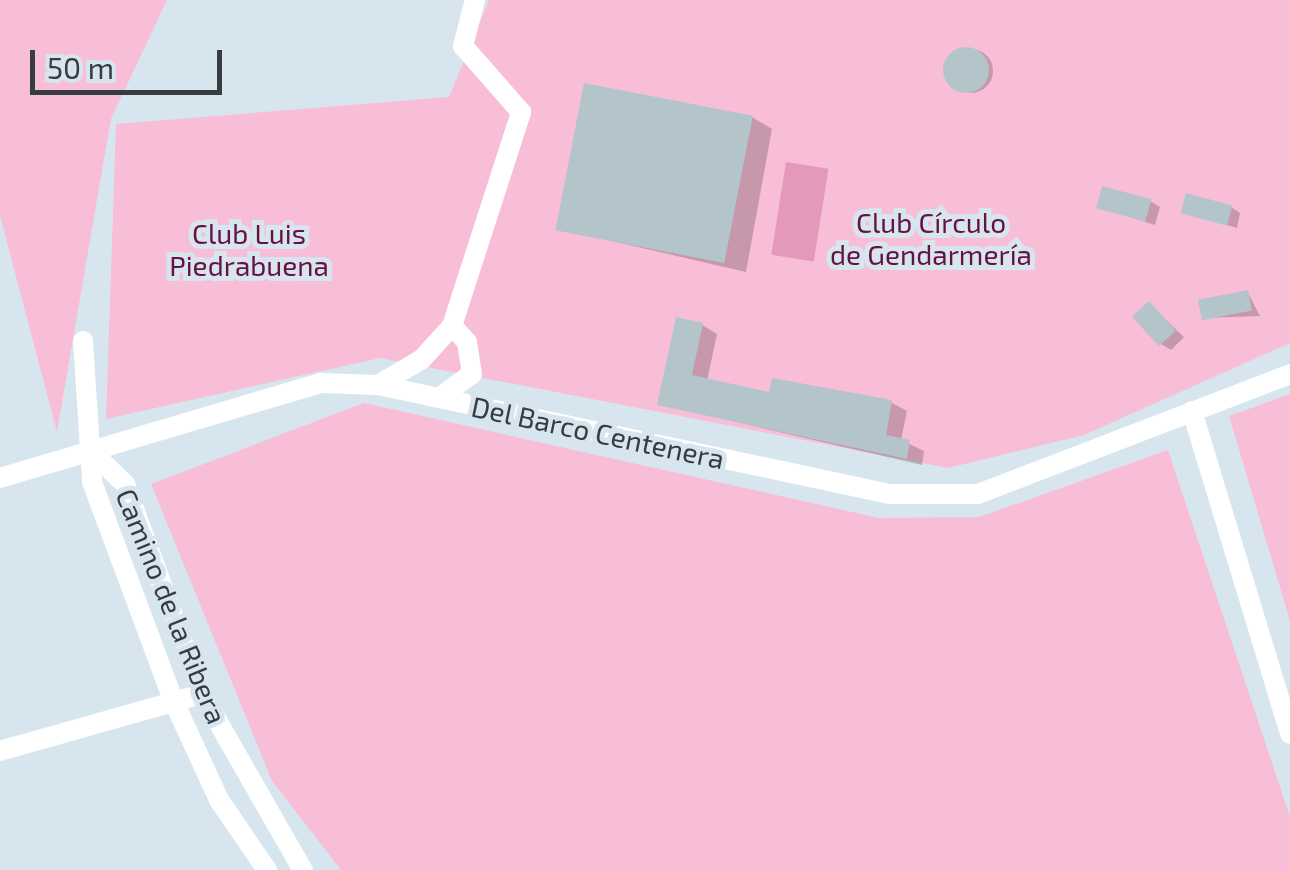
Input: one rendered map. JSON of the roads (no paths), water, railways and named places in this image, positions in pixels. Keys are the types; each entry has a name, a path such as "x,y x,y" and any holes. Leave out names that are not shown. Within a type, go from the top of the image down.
{"street":[{"path":"378,385 422,359 452,326 521,112 463,46 475,0"},
{"path":"437,398 472,374 467,342 452,326"},
{"name":"Camino de la Ribera","path":"83,341 92,482 174,702 219,800 267,870"},
{"name":"Del Barco Centenera","path":"0,478 321,383 378,385 890,494 978,494 1290,374"},
{"path":"1192,411 1290,734"},
{"name":"Camino de la Ribera","path":"93,453 125,484 202,694 303,870"},
{"path":"0,750 202,694"}],"park label":[{"name":"Club Círculo de Gendarmería","path":"931,238"},
{"name":"Club Luis Piedrabuena","path":"249,249"}]}
